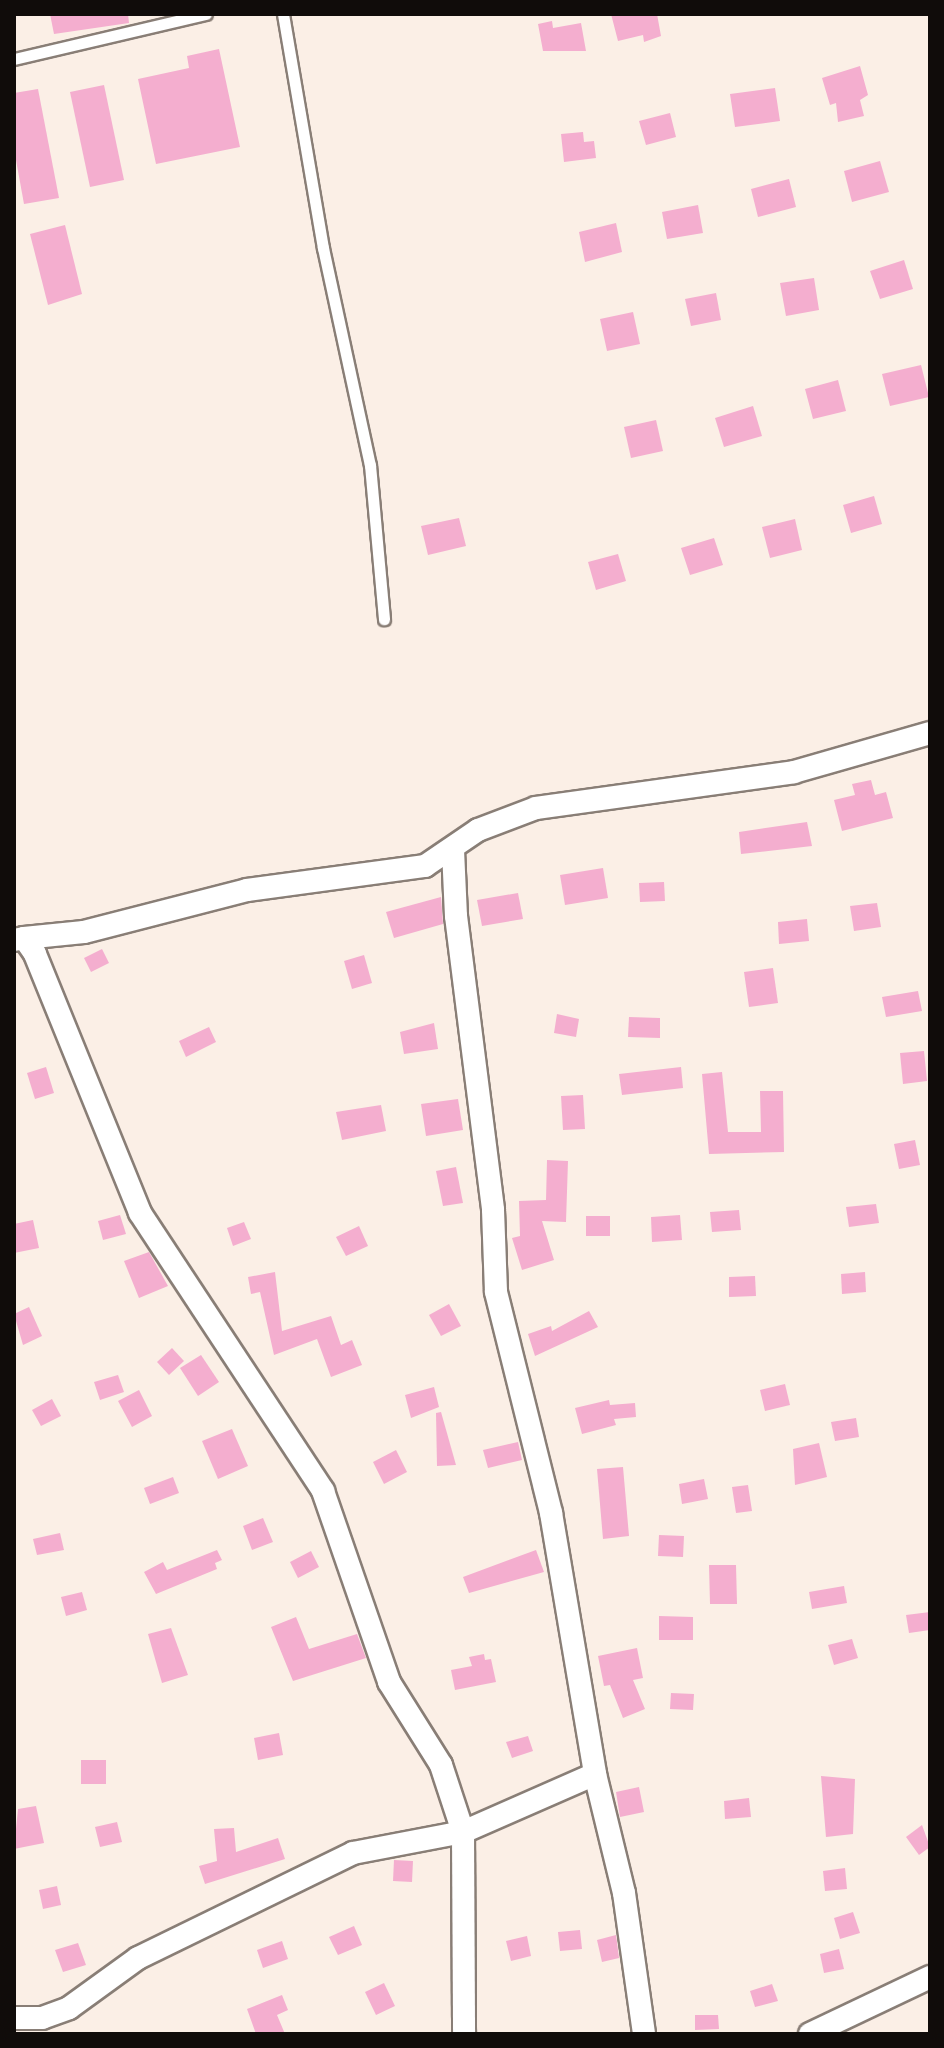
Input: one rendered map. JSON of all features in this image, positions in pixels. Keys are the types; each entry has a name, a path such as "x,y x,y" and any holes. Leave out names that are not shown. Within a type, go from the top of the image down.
{"street":[{"path":"464,2034 463,1832 441,1765 389,1682 323,1491 140,1213 68,1030 19,939 84,932 247,890 425,866 453,850 478,830 536,808 794,772 930,733"},
{"path":"453,850 456,916 493,1210 496,1292 551,1513 595,1774 624,1893 644,2034"},
{"path":"14,2018 42,2018 69,2008 138,1958 353,1853 463,1832 595,1774"},
{"path":"810,2034 930,1977"}],"lane":[{"path":"14,59 206,14"},
{"path":"283,14 323,248 370,465 384,619"}],"building":[{"path":"50,14 128,14 129,23 54,34"},
{"path":"611,14 657,14 661,36 644,42 643,35 618,41"},
{"path":"552,21 553,28 581,23 586,51 543,51 538,24"},
{"path":"219,49 240,147 156,164 138,79 189,68 187,56"},
{"path":"860,66 868,95 860,100 864,116 838,122 836,103 830,105 822,78"},
{"path":"104,85 124,180 90,187 70,92"},
{"path":"775,88 780,121 735,127 730,94"},
{"path":"38,89 59,198 24,204 14,149 14,93"},
{"path":"670,113 676,137 646,145 639,121"},
{"path":"583,132 584,142 594,141 596,158 564,162 561,134"},
{"path":"880,161 889,192 852,202 844,171"},
{"path":"789,179 796,207 758,217 751,189"},
{"path":"698,205 703,233 667,239 662,212"},
{"path":"616,223 622,252 585,262 579,232"},
{"path":"65,225 82,294 48,305 30,234"},
{"path":"904,260 913,289 880,299 870,271"},
{"path":"814,278 819,310 786,316 780,283"},
{"path":"716,293 721,320 691,326 685,299"},
{"path":"633,312 640,344 607,351 600,319"},
{"path":"921,365 929,397 890,406 882,374"},
{"path":"838,380 846,411 813,419 805,389"},
{"path":"753,406 762,436 724,447 715,418"},
{"path":"656,420 663,451 631,458 624,427"},
{"path":"874,496 882,524 851,533 843,505"},
{"path":"459,518 466,546 428,555 421,526"},
{"path":"795,519 802,550 770,558 762,527"},
{"path":"714,538 723,565 690,575 681,548"},
{"path":"618,554 626,581 596,590 588,562"},
{"path":"871,780 875,795 886,792 893,818 842,831 834,800 855,795 852,784"},
{"path":"807,822 812,846 741,854 739,832"},
{"path":"603,868 608,898 565,905 560,875"},
{"path":"664,882 665,901 640,902 639,883"},
{"path":"518,893 523,919 482,926 477,900"},
{"path":"441,897 443,924 394,938 386,912"},
{"path":"877,903 881,927 854,931 850,906"},
{"path":"807,919 809,941 779,944 778,922"},
{"path":"102,949 109,963 91,972 84,958"},
{"path":"364,955 372,983 352,989 344,961"},
{"path":"773,968 778,1003 749,1007 744,972"},
{"path":"918,991 922,1011 886,1017 882,997"},
{"path":"557,1014 579,1019 576,1037 554,1033"},
{"path":"629,1017 660,1018 660,1038 628,1037"},
{"path":"434,1023 438,1049 404,1054 400,1032"},
{"path":"209,1027 216,1042 186,1057 179,1041"},
{"path":"924,1051 927,1081 903,1084 900,1053"},
{"path":"46,1067 54,1093 35,1099 27,1073"},
{"path":"681,1067 683,1088 622,1095 619,1074"},
{"path":"722,1072 728,1132 761,1132 760,1091 783,1091 784,1152 709,1154 702,1074"},
{"path":"583,1095 585,1129 563,1130 561,1096"},
{"path":"458,1099 463,1130 426,1136 421,1104"},
{"path":"381,1105 386,1131 342,1140 336,1112"},
{"path":"915,1140 920,1165 899,1169 894,1144"},
{"path":"547,1160 568,1161 566,1222 542,1221 554,1260 522,1270 512,1238 520,1236 519,1201 546,1200"},
{"path":"456,1167 463,1203 443,1206 436,1171"},
{"path":"876,1204 879,1223 849,1227 846,1207"},
{"path":"739,1210 741,1230 712,1232 710,1212"},
{"path":"120,1215 126,1234 103,1240 98,1221"},
{"path":"680,1215 682,1240 652,1242 651,1217"},
{"path":"586,1216 610,1216 610,1236 586,1236"},
{"path":"33,1220 39,1248 14,1253 14,1224"},
{"path":"244,1222 251,1239 233,1246 227,1228"},
{"path":"359,1226 368,1246 346,1256 336,1237"},
{"path":"149,1252 168,1286 139,1298 124,1261"},
{"path":"275,1272 282,1331 331,1316 341,1345 352,1340 362,1365 331,1377 317,1339 274,1355 260,1292 251,1294 248,1277"},
{"path":"865,1272 866,1292 842,1294 841,1274"},
{"path":"755,1276 756,1296 729,1297 729,1277"},
{"path":"449,1304 461,1326 441,1336 429,1315"},
{"path":"29,1307 42,1336 23,1345 14,1314"},
{"path":"589,1311 598,1327 535,1356 528,1334 551,1326 552,1331"},
{"path":"172,1348 184,1361 169,1375 157,1362"},
{"path":"201,1355 219,1382 198,1396 180,1368"},
{"path":"118,1375 124,1392 100,1400 94,1382"},
{"path":"785,1384 790,1405 765,1411 760,1390"},
{"path":"434,1387 439,1407 411,1418 405,1395"},
{"path":"139,1390 152,1416 132,1427 118,1401"},
{"path":"52,1399 61,1416 41,1426 32,1410"},
{"path":"609,1400 610,1405 635,1403 636,1417 614,1419 616,1425 582,1434 575,1408"},
{"path":"441,1412 456,1465 437,1466 436,1413"},
{"path":"856,1418 859,1437 835,1441 831,1422"},
{"path":"232,1429 248,1466 218,1479 202,1441"},
{"path":"518,1442 522,1460 488,1468 483,1450"},
{"path":"819,1443 827,1477 795,1485 793,1449"},
{"path":"396,1450 407,1472 384,1484 373,1462"},
{"path":"623,1467 629,1536 603,1539 597,1469"},
{"path":"173,1477 179,1493 150,1504 144,1488"},
{"path":"704,1479 708,1499 682,1504 679,1484"},
{"path":"748,1485 752,1511 736,1513 732,1487"},
{"path":"263,1518 273,1542 252,1550 243,1526"},
{"path":"60,1533 64,1550 37,1555 33,1539"},
{"path":"659,1535 684,1536 683,1557 658,1556"},
{"path":"217,1550 222,1560 215,1563 217,1569 156,1594 144,1572 163,1562 167,1570"},
{"path":"536,1550 544,1572 469,1593 463,1577"},
{"path":"311,1551 319,1567 298,1578 290,1562"},
{"path":"709,1565 736,1565 737,1604 710,1604"},
{"path":"844,1586 847,1603 812,1609 809,1592"},
{"path":"82,1592 87,1610 66,1616 61,1597"},
{"path":"930,1612 930,1630 909,1633 906,1615"},
{"path":"659,1616 693,1617 693,1640 659,1640"},
{"path":"296,1617 309,1649 357,1634 366,1658 293,1681 271,1627"},
{"path":"171,1628 188,1675 162,1683 148,1634"},
{"path":"852,1639 858,1658 834,1665 828,1645"},
{"path":"637,1648 643,1678 633,1680 645,1709 623,1718 610,1685 604,1686 598,1656"},
{"path":"484,1654 485,1660 491,1659 496,1682 455,1690 451,1670 472,1666 469,1657"},
{"path":"671,1693 694,1694 693,1710 670,1709"},
{"path":"279,1733 283,1755 258,1760 254,1738"},
{"path":"528,1736 533,1751 512,1758 506,1742"},
{"path":"81,1760 106,1760 106,1784 81,1784"},
{"path":"821,1776 855,1779 853,1834 826,1837"},
{"path":"639,1787 644,1812 620,1817 616,1792"},
{"path":"749,1798 751,1817 725,1819 724,1801"},
{"path":"36,1806 44,1843 14,1849 18,1809"},
{"path":"117,1822 122,1842 100,1847 95,1827"},
{"path":"922,1825 930,1847 919,1855 906,1837"},
{"path":"234,1828 236,1852 278,1838 285,1859 205,1884 199,1866 217,1861 214,1829"},
{"path":"394,1860 413,1861 412,1882 393,1881"},
{"path":"845,1868 847,1889 825,1891 823,1871"},
{"path":"57,1886 61,1905 43,1909 39,1890"},
{"path":"853,1912 860,1933 840,1939 834,1918"},
{"path":"354,1926 362,1945 338,1955 329,1937"},
{"path":"580,1930 582,1949 560,1951 558,1932"},
{"path":"616,1935 619,1958 602,1962 597,1940"},
{"path":"527,1936 531,1956 511,1961 506,1941"},
{"path":"282,1941 288,1959 263,1968 257,1950"},
{"path":"78,1943 86,1965 63,1972 55,1950"},
{"path":"839,1949 844,1969 824,1973 820,1954"},
{"path":"384,1983 395,2006 376,2015 365,1992"},
{"path":"772,1984 778,2001 755,2007 750,1991"},
{"path":"282,1995 288,2010 277,2015 285,2034 256,2034 247,2009"},
{"path":"695,2015 718,2015 719,2029 695,2030"}]}
